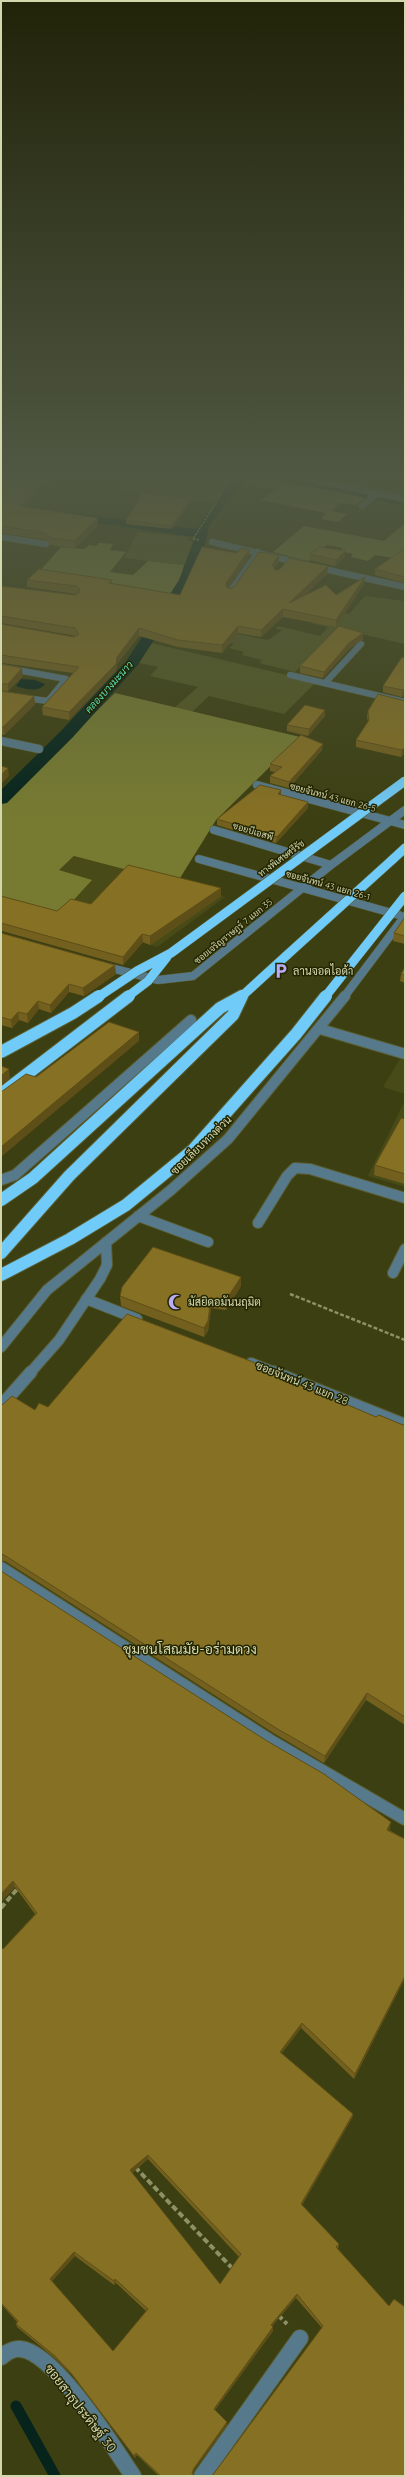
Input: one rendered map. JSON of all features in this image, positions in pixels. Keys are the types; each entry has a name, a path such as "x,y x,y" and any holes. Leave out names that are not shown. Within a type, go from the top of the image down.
{"highway":[{"name":"ทางพิเศษศรีรัช","path":"171,953 405,781"},
{"path":"1,1200 33,1178 220,1008 242,996 405,848"},
{"path":"1,1275 70,1239 126,1205 192,1150 296,1034 405,896"},
{"path":"1,1052 73,1013 137,971 171,953"},
{"path":"1,1094 148,981 171,953"},
{"path":"1,1253 69,1176 233,1015 242,996"}],"street":[{"path":"325,683 362,644"},
{"path":"1,667 66,679 48,701 43,702 1,695"},
{"path":"290,675 405,702"},
{"path":"1,741 39,749"},
{"name":"ซอยจันทน์ 43 แยก 26-5","path":"257,786 405,825"},
{"name":"ซอยเจริญราษฎร์ 7 แยก 35","path":"91,962 158,980 193,976 331,865 391,822 405,810"},
{"name":"ซอยบีเอสพี","path":"214,830 331,865"},
{"name":"ซอยจันทน์ 43 แยก 26-1","path":"199,859 405,916"},
{"name":"ซอยเลียบทางด่วน","path":"1,1347 47,1290 228,1140 320,1029 405,916"},
{"path":"1,1180 14,1175 23,1168 191,1020"},
{"path":"320,1029 405,1054"},
{"path":"258,1223 287,1176 295,1168 310,1169 405,1198"},
{"path":"138,1216 208,1242"},
{"path":"1,1406 59,1340 86,1300 107,1265 106,1242"},
{"path":"394,1273 405,1250"},
{"path":"86,1300 144,1322"},
{"name":"ซอยจันทน์ 43 แยก 28","path":"244,1360 405,1425"},
{"path":"1,1568 271,1741 405,1819"},
{"path":"202,2476 300,2338"},
{"name":"ซอยสาธุประดิษฐ์ 30","path":"1,2357 9,2351 23,2349 47,2362 72,2393 133,2476"}],"path":[{"path":"290,1294 405,1340"},
{"path":"1,1908 21,1885"},
{"path":"128,2160 239,2275"},
{"path":"272,2309 300,2338"}],"shaded area":[{"path":"87,592 174,592 152,626 119,603"},
{"path":"365,596 405,601 405,644 339,629 295,672 259,663 262,660 242,655 244,652 229,648 234,644 220,640 229,632 268,640 282,630 275,629 278,626 320,636 328,627 311,623 326,610 349,614"},
{"path":"151,643 316,682 284,714 209,696 191,713 173,709 198,687 150,676 158,667 139,663"},
{"path":"115,693 300,737 216,820 177,883 74,856 59,870 92,880 58,917 1,903 1,805"},
{"path":"75,856 225,897 157,947 58,917 91,880 58,870"},
{"path":"400,1059 405,1061 405,1094 383,1087"},
{"path":"405,1100 405,1187 368,1176"}],"water":[{"path":"21,679 35,680 45,684 39,689 31,690 16,686"}],"building":[{"path":"1,592 47,592 75,595 79,592 160,592 180,595 182,592 301,592 289,603 312,592 333,592 336,595 341,592 355,592 336,620 283,609 261,630 238,626 222,645 178,640 139,628 117,657 116,664 69,712 42,707 79,667 1,655 1,624 74,637 79,634 75,628 1,616"},
{"path":"339,626 363,633 349,643 324,672 300,666"},
{"path":"402,657 405,658 405,689 403,690 383,686"},
{"path":"1,664 22,668 8,684 1,684"},
{"path":"1,691 34,696 3,727 1,727"},
{"path":"378,694 405,701 405,747 402,750 356,740 369,720 368,711"},
{"path":"305,705 325,710 309,729 287,725"},
{"path":"301,735 323,744 289,782 270,776 282,767 270,764"},
{"path":"1,766 8,768 1,775"},
{"path":"260,785 281,790 278,794 308,802 277,837 217,819"},
{"path":"128,865 221,888 150,936 142,934 123,957 1,923 1,896 57,911 71,899 91,904"},
{"path":"405,917 405,936 394,933"},
{"path":"1,933 115,965 83,988 69,984 50,1005 38,1001 27,1014 18,1012 11,1020 1,1017"},
{"path":"405,967 405,975 401,974"},
{"path":"109,1022 139,1032 1,1147 1,1092 26,1074 36,1077"},
{"path":"1,1066 9,1069 1,1076"},
{"path":"401,1118 405,1119 405,1174 375,1165"},
{"name":"มัสยิดอมันนฤมิต","path":"153,1247 241,1277 226,1300 211,1298 208,1321 204,1328 120,1296 122,1287"},
{"path":"127,1314 253,1362 285,1378 376,1417 379,1415 405,1425 405,1717 367,1693 325,1756 276,1728 1,1554 1,1406 12,1396 35,1410 39,1403 48,1407"},
{"path":"1,1571 267,1741 324,1774 391,1822 387,1830 405,1839 405,1976 355,2074 302,2023 280,2052 353,2114 301,2204 339,2244 336,2247 389,2306 394,2299 405,2307 405,2476 212,2476 323,2326 297,2294 271,2325 273,2327 214,2409 227,2422 194,2468 192,2473 194,2476 161,2476 136,2453 134,2456 71,2373 55,2356 16,2324 18,2321 1,2303 1,1947 3,1949 37,1913 13,1881 1,1894","holes":["148,2155 241,2254 220,2284 130,2170","74,2252 114,2281 115,2279 148,2309 113,2351 50,2279"]}],"waterway":[{"name":"คลองบางมะนาว","path":"1,799 67,734 132,663 178,592"},
{"path":"16,2406 55,2476"}],"place":[{"name":"ลานจอดไอด้า","path":"281,971"},
{"name":"มัสยิดอมันนฤมิต","path":"176,1302"}],"district":[{"name":"ชุมชนโสณมัย-อร่ามดวง","path":"190,1649"}]}
